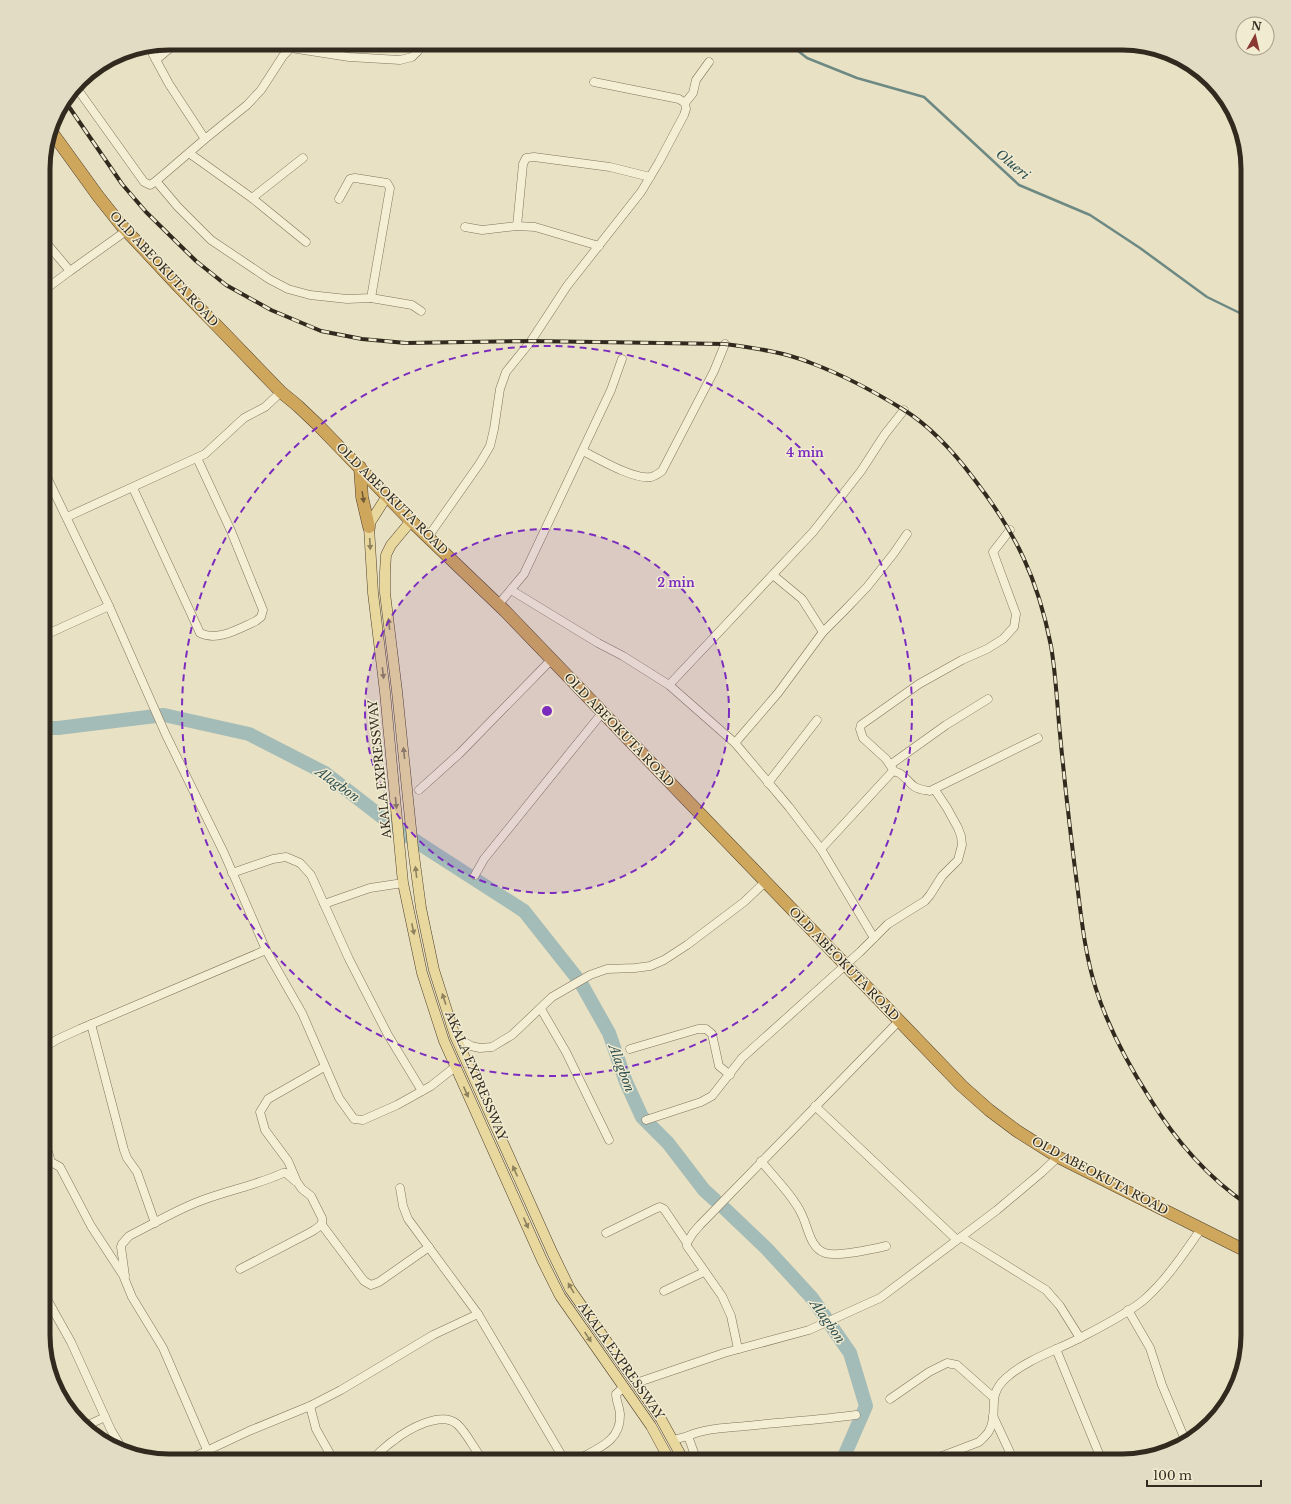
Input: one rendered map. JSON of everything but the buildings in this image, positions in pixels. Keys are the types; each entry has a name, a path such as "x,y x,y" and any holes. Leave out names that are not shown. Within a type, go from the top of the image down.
{"highway":[{"name":"OLD ABEOKUTA ROAD","path":"54,137 126,231 179,287 281,392 298,406 360,467 411,521 498,605 962,1086 989,1110 1017,1131 1058,1157 1241,1249"},
{"path":"360,467 362,497 369,527"}],"main road":[{"path":"369,527 371,521 387,496"},
{"name":"AKALA EXPRESSWAY","path":"411,521 390,545 386,555 386,593 413,848 421,908 434,970 455,1036 570,1289 661,1419 680,1454"},
{"name":"AKALA EXPRESSWAY","path":"369,527 373,594 385,692 403,883 422,973 444,1041 455,1067 542,1260 560,1296 651,1426 666,1454"},
{"path":"444,1041 455,1036"}],"street":[{"path":"156,60 168,50"},
{"path":"79,92 144,182 150,185 254,99 289,50"},
{"path":"316,50 349,57 400,60 412,57 418,51"},
{"path":"151,51 169,84 205,139"},
{"path":"685,103 693,93 696,80 709,62"},
{"path":"428,537 482,460 490,446 500,389 506,372 531,341 567,286 641,192 686,109 685,103 680,99 594,82"},
{"path":"189,153 252,198 306,242"},
{"path":"252,198 303,158"},
{"path":"517,226 523,164 526,158 541,158 610,167 650,177"},
{"path":"339,199 350,179 355,178 387,183 390,188 371,298"},
{"path":"156,181 178,207 211,240 269,279 288,289 310,295 348,299 371,298 412,305 421,311"},
{"path":"465,227 482,230 517,226 535,227 599,246"},
{"path":"50,286 126,231"},
{"path":"50,247 70,271"},
{"path":"583,452 631,474 650,477 657,475 662,471 714,371 725,344"},
{"path":"498,605 524,574 561,493 583,452 611,390 622,359"},
{"path":"67,517 205,454 244,418 265,407 281,392"},
{"path":"669,685 823,520 861,471 885,434 904,410"},
{"path":"133,488 200,633 217,636 256,621 261,617 263,610 231,531 197,458"},
{"path":"50,483 109,606 166,735 232,872 266,950 302,1013 324,1067 343,1104 354,1119 363,1120 397,1105 422,1091 455,1067"},
{"path":"1010,530 993,552 1016,614 1014,627 1003,639 993,646 962,660 919,684 861,725 860,729 863,738 886,759 892,768 904,776 914,786 930,791 935,790 966,773 1038,738"},
{"path":"735,743 778,694 823,632 867,587 907,534"},
{"path":"773,575 802,599 823,632"},
{"path":"511,590 669,685 735,743 821,849 874,938"},
{"path":"50,633 109,606"},
{"path":"419,790 459,754 551,660"},
{"path":"821,849 892,768 946,725 988,699"},
{"path":"475,875 484,859 602,712"},
{"path":"768,782 817,720"},
{"path":"646,1120 708,1099 717,1091 742,1058 846,965 888,924 924,901 930,895 942,876 958,860 962,845 961,836 947,808 935,790"},
{"path":"232,872 273,858 286,857 300,863 311,875 349,959 388,1035 422,1091"},
{"path":"455,1036 471,1046 480,1048 492,1047 512,1035 552,997 597,972 607,969 650,966 664,960 744,902 765,882"},
{"path":"324,904 370,888 403,883"},
{"path":"50,1044 91,1024 266,950"},
{"path":"541,1009 566,1052 609,1140"},
{"path":"687,1242 700,1225 899,1021"},
{"path":"91,1024 124,1150 127,1158 137,1172 155,1223"},
{"path":"630,1049 698,1029 706,1029 712,1034 719,1066 730,1075"},
{"path":"324,1067 268,1099 260,1112 265,1130 274,1140 288,1161 297,1182 302,1189 311,1196 322,1218 322,1225 364,1281 371,1285 379,1282 429,1247"},
{"path":"815,1106 959,1239 1046,1290 1060,1306 1080,1338"},
{"path":"50,1156 52,1162 60,1167 92,1226 126,1280 132,1296 163,1348 207,1450"},
{"path":"636,1383 738,1349 809,1330 880,1298 959,1239 1008,1200 1058,1157"},
{"path":"761,1162 802,1213 812,1240 822,1251 827,1253 850,1252 886,1246"},
{"path":"126,1280 122,1244 129,1236 195,1203 273,1178 283,1173 286,1173 297,1182"},
{"path":"400,1188 403,1206 408,1218 478,1314 561,1454"},
{"path":"606,1233 655,1208 660,1207 664,1209 687,1242 687,1246 704,1272 722,1296 731,1316 738,1349"},
{"path":"240,1269 322,1225"},
{"path":"947,1454 979,1442 989,1432 993,1416 994,1396 999,1385 1007,1377 1028,1363 1080,1338 1145,1299 1177,1264 1201,1229"},
{"path":"664,1291 704,1272"},
{"path":"50,1304 71,1342 111,1430 119,1443"},
{"path":"1128,1310 1150,1348 1162,1385 1184,1436"},
{"path":"199,1454 249,1431 310,1406 341,1390 433,1335 478,1314"},
{"path":"1056,1349 1099,1454"},
{"path":"890,1400 929,1372 947,1363 957,1366 994,1396"},
{"path":"586,1454 614,1437 620,1426 620,1414 616,1394 624,1388"},
{"path":"310,1406 316,1429 330,1454"},
{"path":"672,1440 705,1431 856,1415"},
{"path":"993,1416 1011,1454"},
{"path":"91,1424 105,1417"},
{"path":"377,1454 405,1433 439,1418 446,1418 458,1424 477,1454"},
{"path":"688,1436 694,1454"}],"waterway":[{"name":"Olueri","path":"797,50 807,58 857,78 924,97 1019,185 1090,215 1140,248 1207,297 1241,314"},
{"name":"Alagbon","path":"50,728 164,715 249,734 325,773 400,831 524,911 577,978"},
{"name":"Alagbon","path":"582,985 609,1033 626,1082 642,1117 668,1143 704,1190 715,1200"},
{"name":"Alagbon","path":"724,1208 767,1249 812,1298 850,1353 866,1406 845,1454"}],"railway":[{"path":"68,106 122,184 146,212 196,261 226,285 271,310 321,331 362,339 406,343 531,341 725,344 758,349 801,359 847,378 904,410 933,433 967,470 1002,518 1032,578 1046,622 1053,657 1068,813 1085,941 1093,977 1106,1017 1134,1072 1159,1113 1181,1143 1206,1170 1241,1200"}]}
